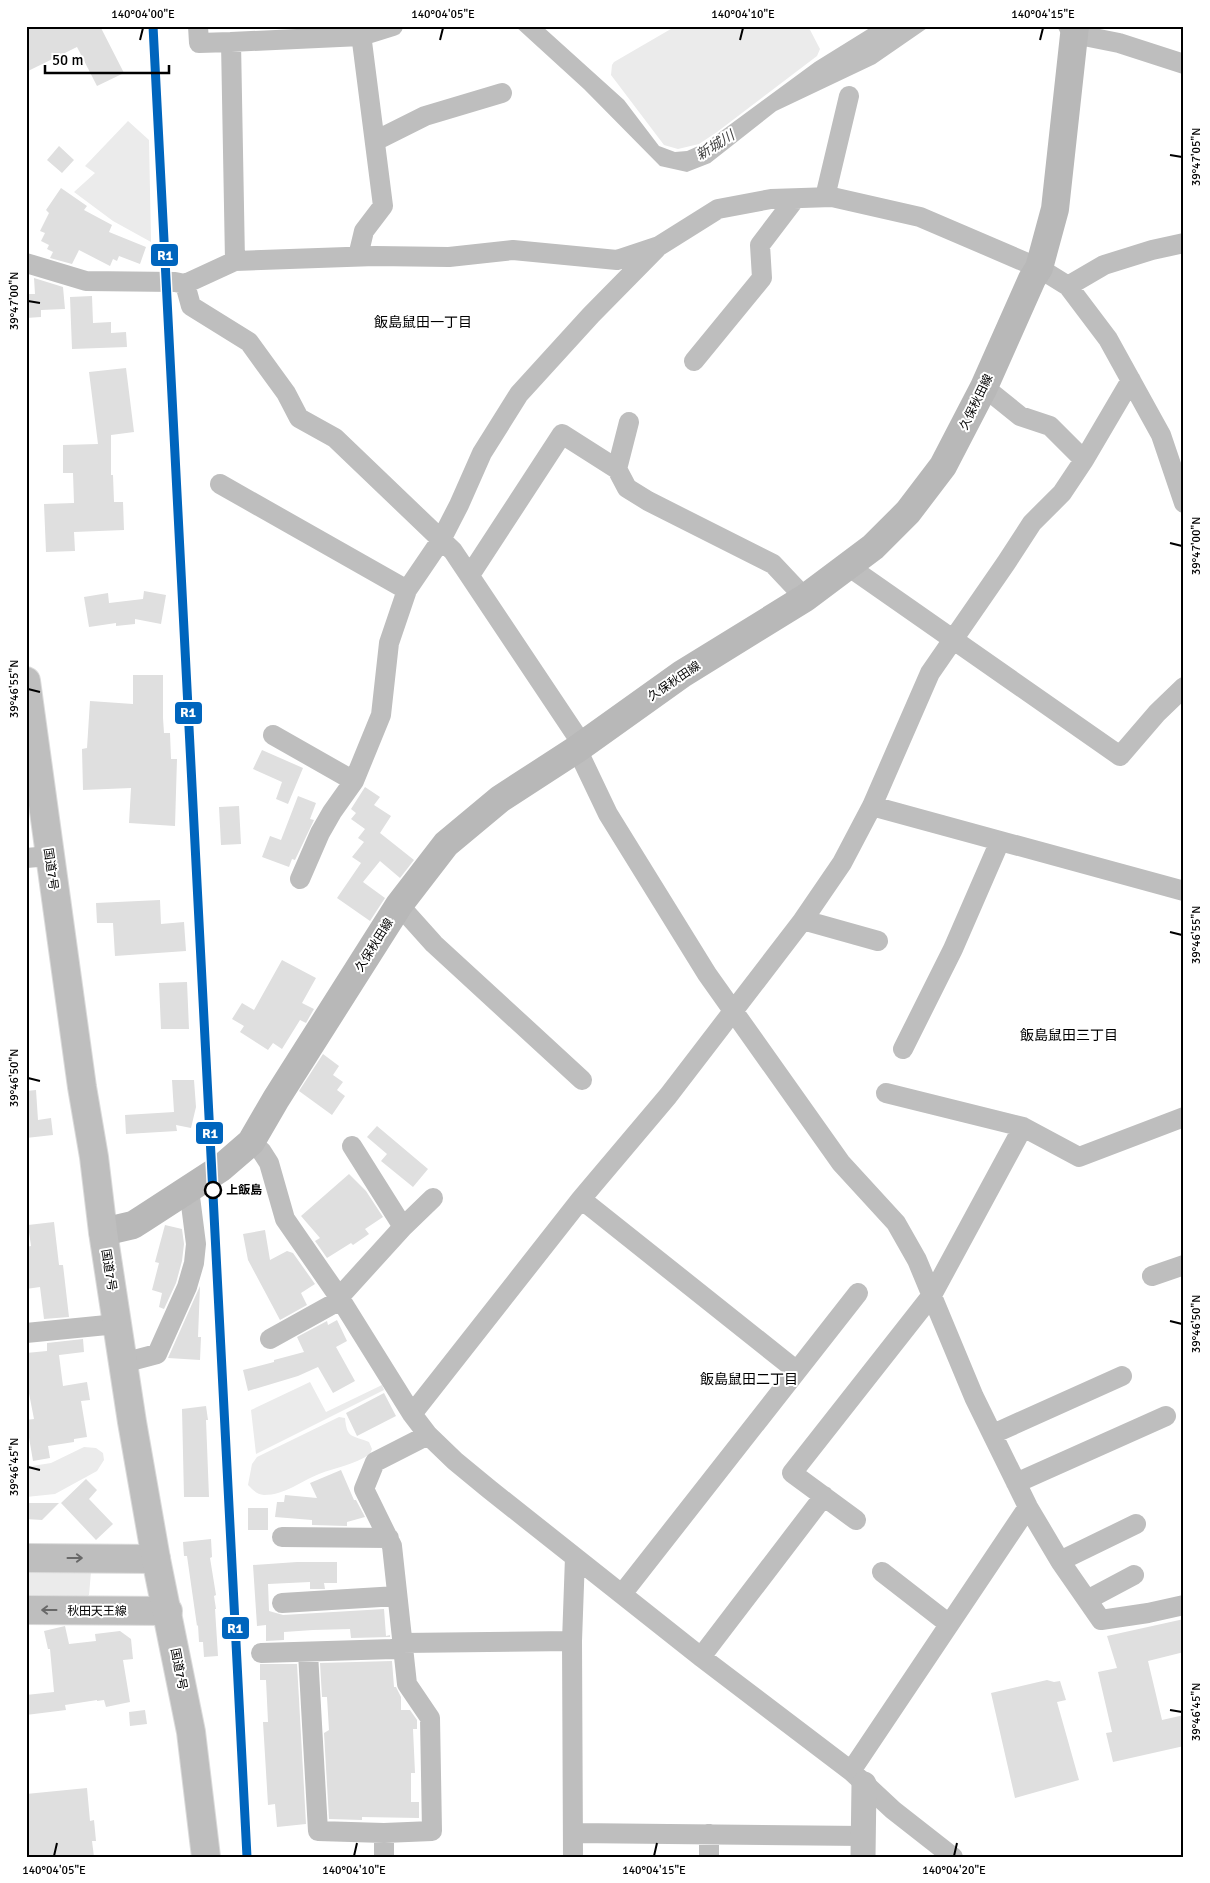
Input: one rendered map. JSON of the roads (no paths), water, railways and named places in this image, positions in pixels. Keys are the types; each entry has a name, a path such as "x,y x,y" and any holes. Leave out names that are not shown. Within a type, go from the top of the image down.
{"main road":[{"name":"久保秋田線","path":"103,1232 134,1225 221,1168 251,1142 276,1099 399,905 446,844 500,799 682,674 805,598 873,548 908,512 944,466 984,387 1032,278 1039,268 1055,209 1072,29"},
{"name":"国道7号","path":"26,680 38,857 94,1158 123,1363 156,1559 191,1732 206,1857"},
{"path":"26,1558 156,1559"},
{"name":"秋田天王線","path":"26,1610 168,1611"}],"street":[{"path":"198,26 199,43 360,31 393,26"},
{"path":"1072,29 1184,64"},
{"path":"358,256 364,231 384,206 360,31"},
{"path":"230,42 235,261"},
{"path":"375,141 425,116 502,93"},
{"path":"826,197 849,96"},
{"path":"300,879 320,833 354,781 381,715 389,643 407,590 441,540 482,453 519,394 591,315 659,246 718,209 771,200 826,197 920,217 1039,268 1068,286 1108,339 1161,435 1184,503"},
{"path":"694,361 762,278 760,245 795,199"},
{"path":"1068,286 1104,265 1184,242"},
{"path":"26,263 86,281 175,282 185,284 235,261 358,256 449,256 513,250 617,260 659,246"},
{"path":"185,284 190,306 249,342 286,393 299,418 335,438 453,551 470,575 579,746 608,814 707,974 841,1163 896,1223 917,1260 974,1397 1028,1507 1060,1561 1102,1620 1148,1613 1184,1604"},
{"path":"412,1414 581,1199 668,1096 803,920 842,863 872,806 930,673 1032,523 1062,493 1084,460 1130,380"},
{"path":"984,387 1020,416 1050,426 1084,460"},
{"path":"617,469 630,422"},
{"path":"470,575 562,434 617,469 627,488 648,501 773,564 805,598"},
{"path":"220,484 407,590"},
{"path":"848,566 1120,756 1157,713 1184,687"},
{"path":"273,735 354,781"},
{"path":"872,806 1184,891"},
{"path":"903,1049 953,949 1000,841"},
{"path":"399,905 434,944 582,1080"},
{"path":"803,920 878,941"},
{"path":"886,1092 1023,1127 1079,1157 1184,1117"},
{"path":"856,1520 792,1473 932,1295 1023,1127"},
{"path":"251,1142 262,1152 269,1163 285,1218 339,1297 412,1414 428,1435 455,1461 857,1778 953,1857"},
{"path":"352,1146 403,1227"},
{"path":"123,1363 157,1354 187,1287 194,1263 196,1244 189,1188"},
{"path":"270,1339 333,1304 403,1227 433,1198"},
{"path":"581,1199 796,1371"},
{"path":"1152,1276 1184,1265"},
{"path":"622,1594 858,1293"},
{"path":"26,1333 117,1324"},
{"path":"993,1434 1122,1376"},
{"path":"1016,1483 1166,1416"},
{"path":"308,1653 318,1832 384,1833 432,1831 430,1718 407,1684 392,1546 364,1489 375,1462 428,1435"},
{"path":"702,1657 824,1496"},
{"path":"574,1833 709,1834 863,1846 857,1778 949,1624 1028,1507"},
{"path":"1060,1561 1136,1524"},
{"path":"282,1537 389,1538"},
{"path":"573,1857 572,1641 575,1557"},
{"path":"882,1572 949,1624"},
{"path":"1087,1600 1134,1575"},
{"path":"282,1603 397,1596"},
{"path":"261,1653 394,1650 402,1643 572,1641"},
{"path":"384,1833 384,1857"},
{"path":"709,1834 709,1857"}],"water":[{"name":"新城川","path":"515,26 542,26 624,100 659,146 675,152 687,151 705,143 815,62 873,26 930,26 875,64 776,111 710,163 687,172 660,166 584,89"}],"place":[{"name":"上飯島","path":"213,1190"}],"district":[{"name":"飯島鼠田一丁目","path":"423,322"},
{"name":"飯島鼠田三丁目","path":"1069,1035"},
{"name":"飯島鼠田二丁目","path":"749,1379"}]}
